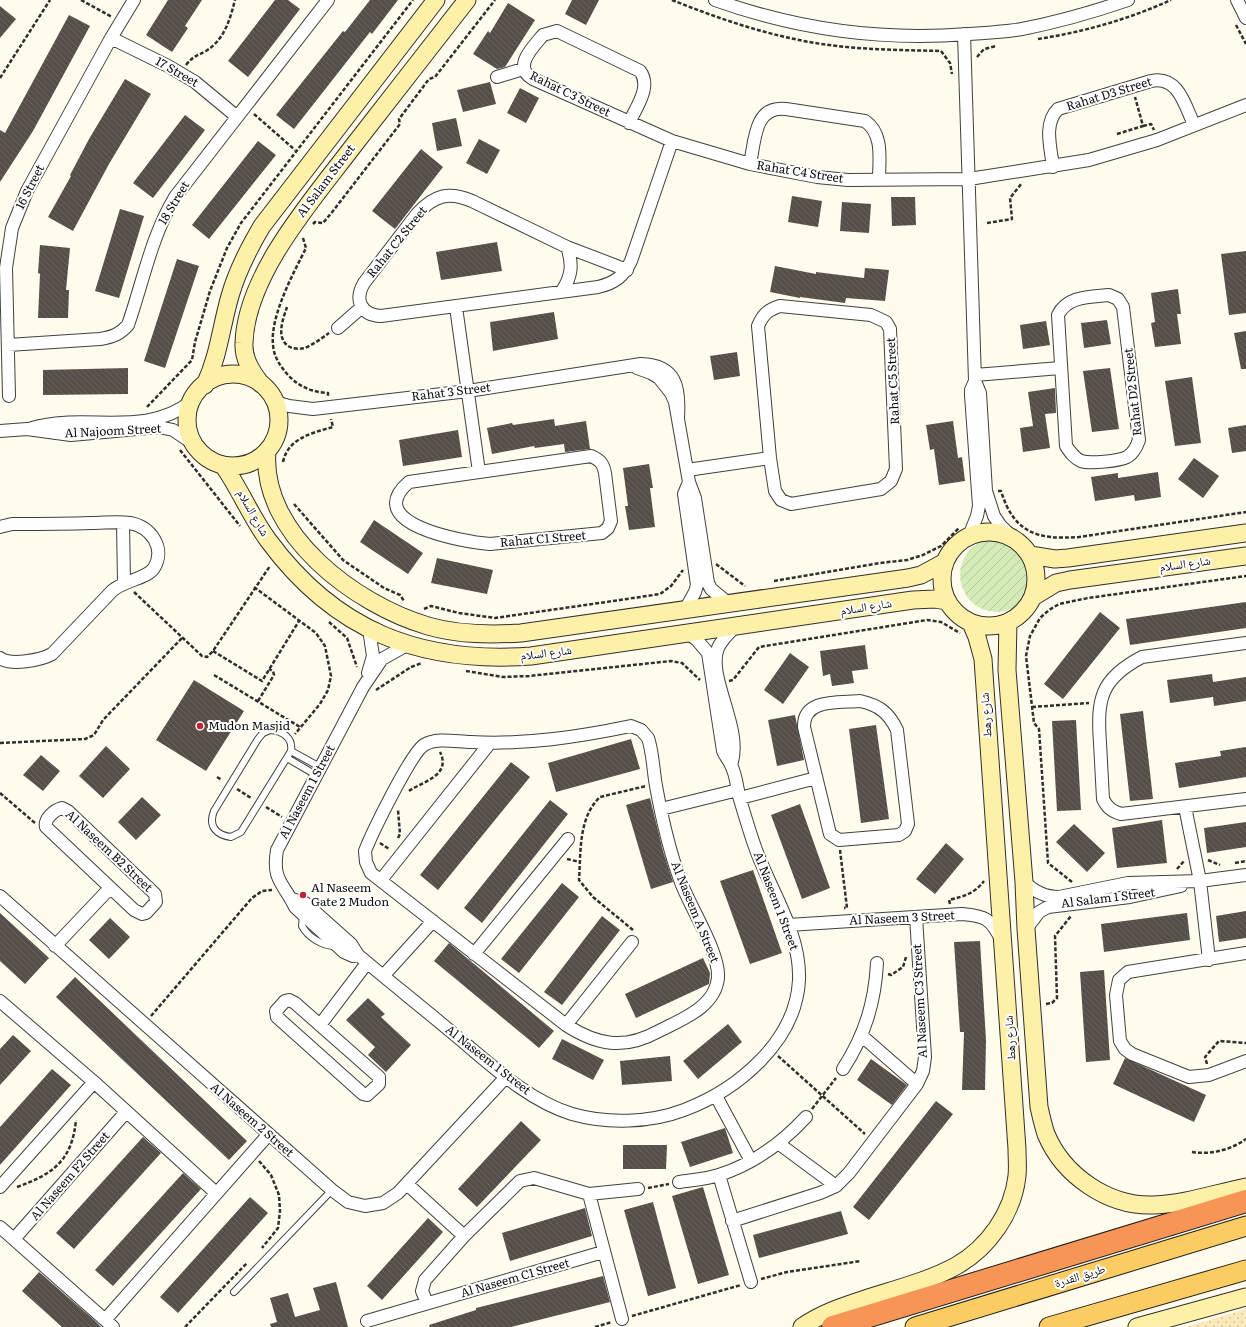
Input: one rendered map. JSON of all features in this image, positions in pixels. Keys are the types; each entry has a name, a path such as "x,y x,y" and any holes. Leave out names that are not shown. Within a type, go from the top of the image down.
{"highway":[{"path":"833,1327 1246,1200"}],"main road":[{"name":"طريق القدرة","path":"915,1327 1246,1226"},
{"path":"1049,1327 1246,1270"}],"street":[{"name":"16 Street","path":"9,396 8,345 3,268 18,209 111,38 134,0"},
{"name":"18 Street","path":"8,345 106,338 121,333 128,325 164,215 174,197 328,0"},
{"name":"Al Salam Street","path":"205,385 216,358 230,296 237,274 248,249 262,226 436,0"},
{"name":"Al Salam Street","path":"261,384 252,372 246,359 243,345 252,306 271,262 295,222 467,0"},
{"path":"715,0 783,20 841,31 902,36 964,34 1022,29 1086,14 1128,0"},
{"path":"1236,0 1246,18"},
{"name":"Rahat C3 Street","path":"629,123 645,90 646,83 644,76 634,68 557,31 543,35 524,62 523,69 526,75 629,123 672,141 750,164"},
{"path":"964,34 975,378 980,394 978,438 979,506 977,516 958,543 950,551 941,575 942,588 947,601 961,618 966,629 1008,622 1018,616 1027,607 1036,583 1035,568 1030,555 997,520 990,507 978,438"},
{"name":"17 Street","path":"111,38 196,82 236,116"},
{"path":"497,78 523,69"},
{"name":"Rahat D3 Street","path":"1053,167 1049,123 1052,115 1058,109 1158,79 1172,83 1177,89 1194,125"},
{"path":"969,179 1053,167 1125,151 1246,105"},
{"name":"Rahat C4 Street","path":"879,180 879,142 877,133 872,126 865,121 777,108 768,111 762,117 750,164 817,177 879,180 969,179"},
{"path":"338,328 362,307 367,313 373,316 381,316 456,307 607,285 622,277 627,270 672,141"},
{"name":"Rahat C2 Street","path":"362,307 359,299 360,291 364,283 418,214 426,205 436,198 449,196 461,196 566,247 627,270"},
{"path":"562,291 571,271 571,263 566,247"},
{"name":"Rahat D2 Street","path":"1109,296 1118,299 1123,307 1140,440 1136,450 1127,457 1094,462 1082,461 1072,455 1066,446 1060,368 1058,315 1062,307 1068,302 1092,297 1109,296"},
{"name":"Rahat C5 Street","path":"780,306 871,315 886,322 890,329 891,337 896,456 896,469 891,481 881,489 868,492 791,504 781,500 775,491 770,458 758,336 758,326 762,316 770,309 780,306"},
{"path":"456,307 479,472"},
{"name":"Rahat 3 Street","path":"275,402 302,409 330,407 468,391 641,364 653,364 664,369 673,378 678,389 678,417 688,476 693,492 693,520 698,554 697,585 696,592 685,610"},
{"path":"975,378 1060,368"},
{"path":"233,374 248,377 261,384 269,392 275,402 279,423 277,433 267,451 258,459 247,464 235,466 223,465 212,461 202,454 194,444 190,434 188,411 192,400 205,385 218,377 233,374"},
{"name":"Al Najoom Street","path":"77,428 146,422 168,416 192,400"},
{"name":"Al Najoom Street","path":"0,431 27,429 49,424 77,428 159,427 173,430 194,444"},
{"name":"شارع السلام","path":"267,451 267,475 275,505 288,527 305,549 347,586 398,615 428,626 451,631 490,635 521,633 908,578 927,572 945,562"},
{"name":"Rahat C1 Street","path":"591,456 598,459 603,465 611,521 608,528 602,533 490,544 459,540 416,526 405,521 398,512 396,500 400,490 408,482 479,472 591,456"},
{"path":"688,476 770,458"},
{"name":"شارع السلام","path":"223,465 237,486 253,518 285,562 324,599 345,616 369,629 407,645 453,655 499,658 531,656 686,632 913,600 935,599 947,601"},
{"path":"0,527 12,524 122,523 136,525 150,533 158,544 159,557 153,569 142,577 124,583 112,591 52,654 43,659 32,660 10,661 0,658"},
{"path":"122,523 124,583"},
{"path":"966,530 1003,534 1014,539"},
{"name":"شارع السلام","path":"1030,555 1055,559 1068,558 1246,532"},
{"name":"Rahat 3 Street","path":"698,554 711,589 728,603"},
{"name":"شارع السلام","path":"1032,597 1056,583 1070,580 1246,556"},
{"name":"شارع رهط","path":"1008,622 1007,670 1024,882 1031,1005 1039,1107 1046,1134 1059,1157 1078,1177 1100,1192 1126,1202 1153,1205 1180,1202 1246,1186"},
{"name":"Al Naseem 1 Street","path":"288,895 305,903 329,931 338,946 348,954 362,959 506,1077 535,1097 572,1114 608,1120 646,1119 682,1110 716,1096 749,1072 771,1049 784,1029 794,1006 799,981 798,956 788,925 755,847 731,765 723,751 720,733 720,702 716,658 721,642 736,626"},
{"name":"Al Naseem 1 Street","path":"363,687 373,656 369,629"},
{"name":"شارع رهط","path":"802,1327 829,1311 930,1277 956,1266 979,1250 997,1229 1010,1204 1017,1177 1018,1149 983,659 978,637 966,629"},
{"name":"Al Naseem 1 Street","path":"686,632 703,646 708,653 720,702 732,732 735,747 731,765"},
{"path":"1246,643 1142,657 1127,665 1105,688 1099,703 1098,718 1103,799 1106,806 1113,812 1121,814 1246,799"},
{"name":"Al Naseem 1 Street","path":"362,959 354,947 303,915 295,907 277,878 275,864 277,850 363,687 382,659 407,645"},
{"path":"860,701 872,704 883,710 891,719 897,730 908,824 905,831 899,835 839,840 830,834 804,727 804,719 807,711 814,706 860,701"},
{"name":"Al Naseem A Street","path":"631,726 641,730 648,738 661,809 682,884 717,964 718,979 714,993 705,1004 693,1013 650,1036 628,1043 605,1043 584,1036 566,1025 371,872 366,862 365,850 412,760 422,746 430,742 440,741 490,743 543,741 581,736 631,726"},
{"path":"720,733 732,732"},
{"path":"380,880 490,743"},
{"path":"661,809 816,778"},
{"path":"1185,807 1200,881 1209,960"},
{"name":"Al Naseem B2 Street","path":"62,808 65,809 152,891 156,898 156,902 146,913 137,913 110,888 46,828 46,821 55,811 62,808"},
{"path":"474,954 568,839"},
{"name":"Al Salam 1 Street","path":"1026,929 1039,912 1048,907 1128,883 1200,881 1246,875"},
{"name":"Al Salam 1 Street","path":"1024,882 1036,892 1050,897 1130,898 1162,892 1200,881"},
{"path":"1128,883 1130,898"},
{"path":"55,946 110,888"},
{"name":"Al Naseem 2 Street","path":"0,896 268,1135 348,1202 365,1206 383,1203 398,1193 506,1077"},
{"name":"Al Naseem 3 Street","path":"788,925 951,915 981,916 990,921 1003,943"},
{"name":"Al Naseem C3 Street","path":"836,1186 849,1173 917,1084 923,1071 925,1057 916,917"},
{"path":"384,976 433,921"},
{"path":"566,1025 632,942"},
{"path":"1246,953 1128,972 1119,980 1116,989 1118,1032 1120,1041 1124,1049 1132,1054 1189,1077 1209,1075 1246,1061"},
{"path":"320,1025 362,959"},
{"path":"843,1069 862,1036 873,1000 877,967"},
{"path":"285,1001 292,1001 320,1025 379,1077 379,1084 370,1094 367,1095 361,1092 277,1017 276,1011 285,1001"},
{"path":"1,1004 94,1082 216,1193"},
{"path":"862,1036 917,1084"},
{"path":"5,1187 94,1082"},
{"path":"716,1096 751,1161"},
{"name":"Al Naseem F2 Street","path":"14,1239 126,1112"},
{"path":"680,1182 719,1175 751,1161 778,1143 806,1117"},
{"path":"0,1227 109,1323 216,1193 268,1135"},
{"path":"732,1222 820,1193 836,1186 778,1143"},
{"path":"719,1175 751,1282"},
{"path":"426,1303 422,1291 423,1283 464,1236 514,1186 527,1178 534,1178 589,1194 638,1189"},
{"path":"407,1184 464,1236"},
{"path":"589,1194 622,1319"},
{"name":"Al Naseem C1 Street","path":"367,1321 604,1252"},
{"path":"1136,1327 1245,1298"}],"lane":[{"path":"270,730 278,730 290,739 292,745 291,751 241,832 231,837 220,834 215,830 212,824 214,811 263,733 270,730"},
{"path":"291,751 318,771"},
{"path":"287,758 318,771"},
{"path":"303,915 302,926 306,931 320,943 338,946"},
{"path":"234,1292 332,1190"}],"path":[{"path":"0,78 50,0"},
{"path":"81,0 121,22"},
{"path":"179,72 195,55 205,51 219,38 228,25 235,0"},
{"path":"145,409 192,360 195,342 210,291 227,248 241,223 295,150 413,0"},
{"path":"311,228 315,222 324,223 400,124 399,119 430,79 435,77 495,0"},
{"path":"1032,40 1090,29 1118,21 1171,0"},
{"path":"974,62 984,49 1003,44"},
{"path":"926,51 941,51 947,56 950,63 952,76"},
{"path":"1117,134 1143,126 1133,87"},
{"path":"245,106 295,150"},
{"path":"987,223 1012,219 1010,198 1014,191 1034,170"},
{"path":"283,463 284,457 292,444 303,436 333,427 328,394 307,390 290,377 278,364 273,345 276,319 284,293 306,248 302,239 307,233"},
{"path":"287,307 282,322 282,334 285,343 291,348 305,348 338,328"},
{"path":"176,444 245,532"},
{"path":"986,491 1001,491 1011,516 1021,525 1040,535 1057,538 1079,537 1246,512"},
{"path":"293,503 343,560 384,588 400,595 407,606"},
{"path":"766,582 907,560 923,555 941,546 966,530"},
{"path":"422,610 431,606 459,613 495,618 660,594 671,586 686,566 689,555 709,552 714,562 744,586 751,585"},
{"path":"267,562 275,571"},
{"path":"124,583 202,656 207,657 213,651 254,587 270,566"},
{"path":"1031,1005 1052,1004 1056,1000 1055,936 1083,897 1048,863 1039,729 1034,723 1027,669 1028,646 1034,628 1040,618 1059,604 1088,598 1246,576"},
{"path":"254,587 316,633 325,646 331,676 328,690 320,704 290,739"},
{"path":"326,620 347,638 363,687"},
{"path":"733,680 759,647 927,620 966,629"},
{"path":"213,651 262,681 299,621"},
{"path":"0,742 85,738 94,735 103,720 182,638"},
{"path":"258,701 274,675 273,671 269,669"},
{"path":"214,676 300,727"},
{"path":"1032,707 1099,703"},
{"path":"404,794 414,787 427,783 437,774 442,765 442,757 438,750 430,742"},
{"path":"632,942 638,934 593,897 578,880 581,834 595,802 600,797 620,791 656,784"},
{"path":"0,793 31,821 46,828"},
{"path":"396,842 400,834 398,804"},
{"path":"839,840 847,908 840,909"},
{"path":"393,846 389,849 394,863"},
{"path":"951,915 950,900 969,895 978,889 985,880"},
{"path":"144,1024 252,898 262,891 288,895"},
{"path":"877,967 891,975 903,967 906,956 918,953"},
{"path":"1209,1075 1205,1057 1219,1041 1246,1043"},
{"path":"771,1049 873,1141"},
{"path":"806,1117 843,1069"},
{"path":"5,1187 16,1187 38,1179 59,1165 68,1152 74,1137 76,1104"},
{"path":"1192,1152 1204,1154 1225,1149 1246,1139"},
{"path":"252,1153 271,1175 279,1195 280,1211 278,1228 257,1253"},
{"path":"638,1189 680,1182"},
{"path":"185,1327 251,1259"},
{"path":"595,1327 787,1272 862,1261"}],"sand":[{"path":"1246,1309 1246,1327 1186,1327"}],"green space":[{"path":"990,538 1004,538 1018,544 1028,554 1034,568 1034,582 1028,596 1018,606 1004,612 990,612 976,606 966,596 960,582 960,568 966,554 976,544"}],"building":[{"path":"168,0 202,0 185,26 188,28 172,52 146,35"},
{"path":"275,0 288,0 300,9 248,77 228,61"},
{"path":"370,0 398,0 372,34 370,32 294,129 276,115 343,31 345,32"},
{"path":"572,0 599,0 586,25 565,14"},
{"path":"508,3 535,20 505,67 497,69 473,54 488,31 490,33"},
{"path":"0,6 16,19 0,38"},
{"path":"69,15 90,26 33,131 0,182 0,130 5,133"},
{"path":"125,79 151,94 109,164 73,231 48,217 71,176 70,175 89,139"},
{"path":"490,82 496,104 463,112 457,90"},
{"path":"520,88 539,98 526,123 507,113"},
{"path":"185,115 205,130 153,198 133,183"},
{"path":"456,118 462,146 437,151 432,123"},
{"path":"479,139 500,150 487,174 466,163"},
{"path":"258,141 276,155 209,239 192,225"},
{"path":"421,149 443,167 395,229 372,211"},
{"path":"792,196 822,201 818,227 788,222"},
{"path":"891,197 915,197 916,225 892,226"},
{"path":"842,202 871,204 869,233 840,231"},
{"path":"120,209 144,216 119,298 95,291"},
{"path":"497,242 502,271 441,280 436,252"},
{"path":"40,245 70,248 66,290 69,290 68,318 38,318 40,274 38,273"},
{"path":"1246,251 1246,313 1229,315 1221,254"},
{"path":"177,259 199,266 165,368 144,361"},
{"path":"775,266 816,274 816,272 864,278 865,268 889,270 885,301 846,298 845,303 800,298 770,292"},
{"path":"1178,289 1181,314 1177,314 1181,344 1155,347 1151,323 1155,322 1151,293"},
{"path":"554,312 558,339 493,351 490,322"},
{"path":"1107,320 1111,344 1084,348 1081,323"},
{"path":"1046,321 1050,345 1023,349 1020,325"},
{"path":"1246,331 1246,369 1241,369 1234,333"},
{"path":"737,352 740,376 714,380 710,356"},
{"path":"128,368 128,394 43,395 43,370"},
{"path":"1110,368 1119,429 1092,432 1083,371"},
{"path":"1192,377 1201,443 1175,446 1165,381"},
{"path":"1055,388 1056,413 1045,414 1050,448 1023,452 1020,428 1033,426 1028,392"},
{"path":"554,419 555,426 586,421 590,449 565,452 564,444 535,448 534,446 492,454 487,428 512,423 513,425"},
{"path":"953,421 958,458 962,457 965,481 939,485 934,449 930,450 926,425"},
{"path":"1246,425 1246,451 1232,453 1228,428"},
{"path":"458,430 462,457 403,466 399,440"},
{"path":"1194,458 1219,476 1203,498 1178,479"},
{"path":"649,464 653,488 650,488 655,527 629,530 625,506 628,506 623,468"},
{"path":"1158,472 1161,497 1135,501 1134,495 1095,501 1091,477 1118,473 1118,478"},
{"path":"374,520 423,553 408,574 360,542"},
{"path":"437,558 493,570 487,594 431,583"},
{"path":"1246,602 1246,628 1130,645 1126,619"},
{"path":"1100,612 1120,628 1063,699 1044,684"},
{"path":"865,645 868,669 852,671 854,683 832,686 830,674 823,676 820,651"},
{"path":"790,653 809,667 783,704 764,690"},
{"path":"1212,674 1213,682 1246,677 1246,701 1214,706 1213,697 1170,703 1167,680"},
{"name":"Mudon Masjid","path":"194,680 244,711 206,771 156,740"},
{"path":"1143,711 1153,799 1130,801 1120,714"},
{"path":"795,715 804,760 777,766 768,720"},
{"path":"1076,720 1081,810 1057,811 1052,721"},
{"path":"876,725 889,819 861,823 849,729"},
{"path":"631,739 640,769 556,792 548,763"},
{"path":"106,746 130,769 103,798 79,776"},
{"path":"1246,747 1246,777 1179,788 1175,763 1221,756 1220,751"},
{"path":"41,755 60,771 43,791 23,775"},
{"path":"511,762 530,777 438,890 420,875"},
{"path":"142,797 161,815 136,840 118,822"},
{"path":"650,798 663,851 673,882 651,889 626,805"},
{"path":"550,800 568,814 482,923 464,908"},
{"path":"800,804 830,888 802,899 771,815"},
{"path":"1162,820 1167,863 1117,868 1112,828"},
{"path":"1246,822 1246,847 1207,853 1204,828"},
{"path":"1074,824 1105,853 1087,872 1056,842"},
{"path":"946,843 964,859 935,894 916,879"},
{"path":"753,870 782,953 750,964 720,881"},
{"path":"562,883 579,897 519,973 501,959"},
{"path":"1246,911 1246,938 1219,942 1216,916"},
{"path":"0,913 49,958 25,984 0,961"},
{"path":"1187,913 1190,940 1104,952 1101,924"},
{"path":"602,916 620,930 562,1005 544,992"},
{"path":"110,918 130,937 109,959 89,940"},
{"path":"980,941 986,1040 985,1090 962,1090 964,1032 960,1032 954,942"},
{"path":"449,943 554,1031 539,1048 434,961"},
{"path":"703,958 710,973 709,984 636,1018 625,994"},
{"path":"1104,970 1110,1060 1086,1062 1080,972"},
{"path":"75,977 247,1141 229,1160 56,997"},
{"path":"368,998 385,1014 381,1017 411,1045 386,1072 368,1055 375,1047 346,1020"},
{"path":"728,1024 742,1042 698,1079 683,1061"},
{"path":"13,1035 31,1051 0,1085 0,1049"},
{"path":"562,1039 604,1060 593,1080 552,1059"},
{"path":"670,1056 672,1081 622,1085 620,1061"},
{"path":"1125,1058 1206,1095 1194,1122 1113,1084"},
{"path":"871,1059 907,1085 892,1105 857,1080"},
{"path":"52,1069 71,1085 0,1165 0,1127"},
{"path":"936,1101 953,1114 869,1220 853,1207"},
{"path":"521,1121 541,1140 477,1207 458,1189"},
{"path":"725,1128 733,1153 690,1167 681,1142"},
{"path":"143,1137 161,1153 74,1249 56,1233"},
{"path":"623,1145 667,1145 666,1169 623,1169"},
{"path":"183,1173 201,1189 113,1286 95,1270"},
{"path":"703,1187 729,1275 698,1284 672,1196"},
{"path":"250,1197 268,1213 178,1313 160,1297"},
{"path":"653,1202 676,1288 648,1296 624,1210"},
{"path":"585,1208 592,1236 510,1261 502,1233"},
{"path":"841,1211 848,1234 759,1258 753,1235"},
{"path":"428,1218 443,1232 382,1300 367,1286"},
{"path":"39,1272 101,1327 62,1327 22,1291"},
{"path":"603,1276 610,1302 511,1327 430,1327 429,1325 476,1310 476,1308"},
{"path":"336,1282 348,1327 271,1327 270,1324 277,1322 270,1298 288,1293 295,1317 320,1310 313,1288"}],"place":[{"name":"Mudon Masjid","path":"200,726"},
{"name":"Al Naseem Gate 2 Mudon","path":"303,895"}]}
